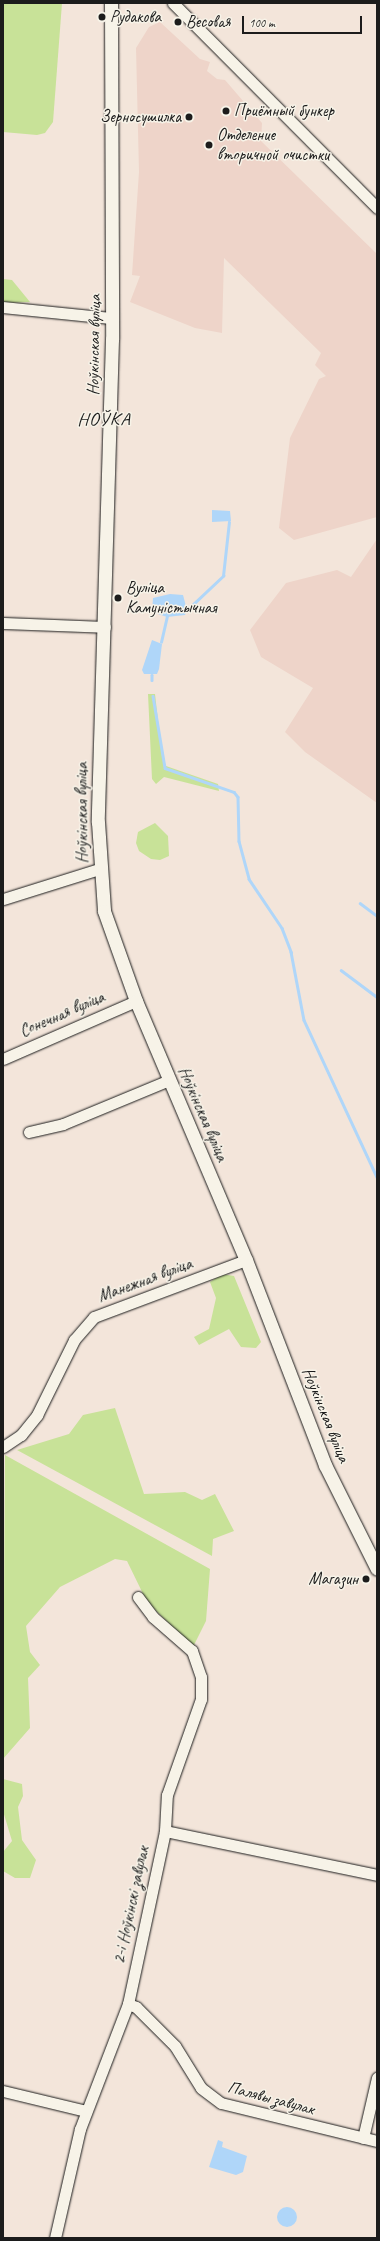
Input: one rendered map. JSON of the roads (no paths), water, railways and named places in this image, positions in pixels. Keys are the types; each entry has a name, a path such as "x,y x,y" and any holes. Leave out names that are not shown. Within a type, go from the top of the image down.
{"main road":[{"name":"Ноўкінская вуліца","path":"111,3 112,318 99,869 104,912 136,1002 246,1260 325,1465 377,1569"}],"street":[{"path":"173,3 377,208"},
{"path":"3,308 112,318"},
{"path":"3,623 105,627"},
{"path":"3,900 99,869"},
{"name":"Сонечная вуліца","path":"3,1059 136,1002"},
{"path":"29,1132 82,1117 169,1080"},
{"name":"Манежная вуліца","path":"3,1447 21,1435 37,1415 74,1340 94,1317 246,1260"},
{"name":"2-і Ноўкінскі завулак","path":"54,2238 86,2111 128,2004 165,1831 167,1795 201,1699 201,1677 192,1651 153,1617 138,1597"},
{"path":"165,1831 377,1875"},
{"name":"Палявы завулак","path":"128,2004 140,2010 175,2046 201,2088 221,2104 377,2141"},
{"path":"363,2138 377,2078"},
{"path":"3,2092 86,2111"}],"water":[{"path":"212,510 230,511 231,521 212,522"},
{"path":"170,594 183,595 187,610 185,615 167,617 152,612 153,598"},
{"path":"152,640 162,644 159,669 157,674 144,674 142,670"},
{"path":"218,2140 223,2142 222,2147 247,2156 243,2172 236,2175 209,2167"},
{"path":"287,2207 294,2210 297,2217 294,2224 287,2227 280,2224 277,2217 280,2210"}],"waterway":[{"path":"187,610 223,576 229,522"},
{"path":"161,642 167,617"},
{"path":"152,675 152,680"},
{"path":"153,696 165,768 234,792 238,797 239,841 249,879 282,928 291,952 304,1020 377,1177"},
{"path":"360,903 377,916"},
{"path":"341,970 377,997"}],"place":[{"name":"Рудакова","path":"102,17"},
{"name":"Весовая","path":"178,22"},
{"name":"Приёмный бункер","path":"226,111"},
{"name":"Зерносушилка","path":"189,117"},
{"name":"Отделение вторичной очистки","path":"209,145"},
{"name":"Вуліца Камуністычная","path":"118,598"},
{"name":"Магазин","path":"366,1579"}],"district":[{"name":"НОЎКА","path":"104,420"}]}
